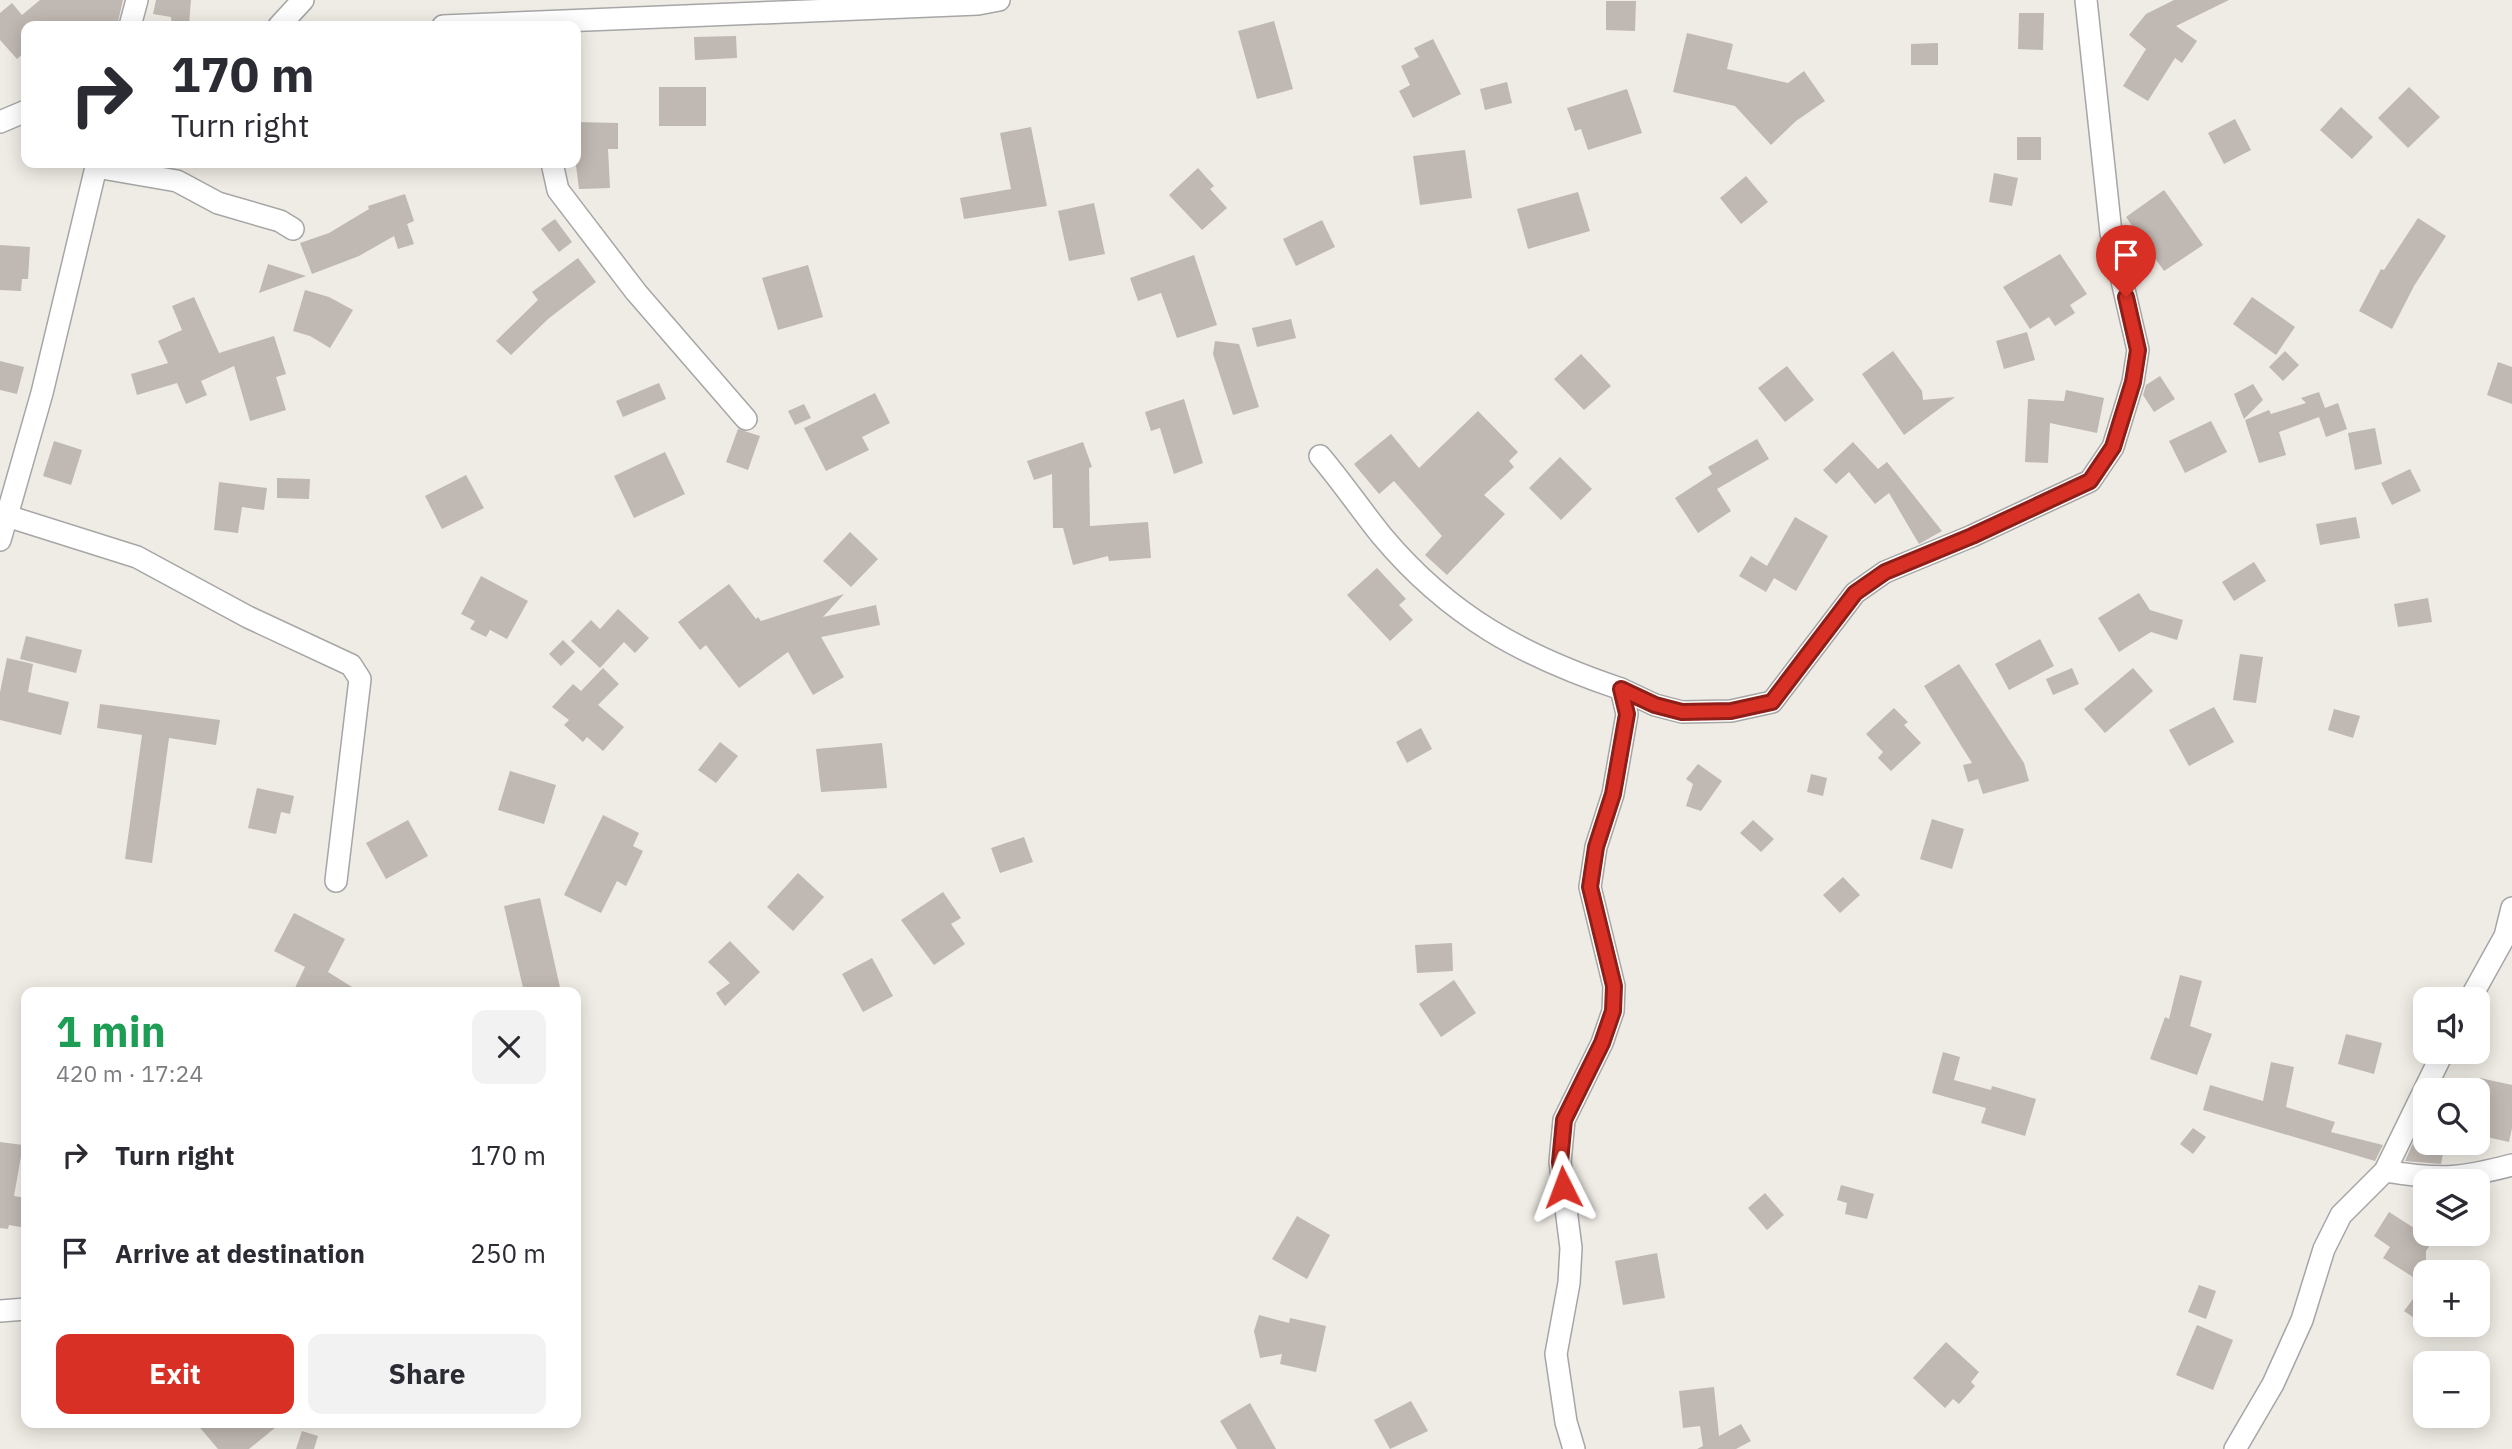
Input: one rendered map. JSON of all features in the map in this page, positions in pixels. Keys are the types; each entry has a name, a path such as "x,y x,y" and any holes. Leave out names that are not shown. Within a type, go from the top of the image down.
{"street":[{"path":"131,21 137,0"},
{"path":"284,21 303,0"},
{"path":"581,22 978,4 999,0"},
{"path":"1320,456 1413,570 1461,613 1491,633 1552,663 1655,705 1682,712 1731,711 1772,702 1855,593 1885,572 1972,536 2090,481 2113,447 2133,382 2138,350 2111,233 2086,0"},
{"path":"0,122 21,113"},
{"path":"0,540 42,393 96,168"},
{"path":"112,168 177,181 218,203 280,221 293,229"},
{"path":"553,168 558,190 636,292 746,419"},
{"path":"7,516 137,557 248,617 351,665 360,679 336,881"},
{"path":"1574,1449 1566,1422 1556,1354 1569,1283 1571,1248 1560,1162 1564,1120 1602,1043 1613,1011 1614,986 1590,887 1596,847 1613,794 1627,714 1621,689"},
{"path":"2477,987 2505,936 2512,908"},
{"path":"2235,1449 2273,1384 2302,1320 2324,1249 2341,1215 2385,1171 2437,1064"},
{"path":"2385,1171 2428,1178 2466,1177 2512,1165"},
{"path":"0,1311 21,1310"}],"building":[{"path":"40,0 123,0 118,21 21,21 21,55 17,59 0,40 0,13 12,3 22,15"},
{"path":"156,0 191,0 189,21 171,21 171,17 153,14"},
{"path":"2174,0 2229,0 2176,26 2197,41 2182,63 2175,58 2148,101 2123,86 2146,49 2129,35 2146,14"},
{"path":"1606,1 1636,1 1635,31 1606,30"},
{"path":"2019,13 2044,13 2043,50 2018,49"},
{"path":"1274,21 1293,89 1257,99 1238,31"},
{"path":"1687,33 1733,44 1727,69 1788,83 1804,71 1825,101 1796,121 1771,145 1735,106 1673,92"},
{"path":"736,36 737,58 695,60 694,37"},
{"path":"1433,39 1461,94 1413,118 1399,91 1410,85 1401,66 1419,57 1414,48"},
{"path":"1938,43 1938,65 1911,65 1911,44"},
{"path":"1507,82 1512,103 1485,110 1480,89"},
{"path":"659,87 706,87 706,126 659,126"},
{"path":"2409,87 2440,117 2408,148 2378,118"},
{"path":"1627,89 1642,133 1588,150 1581,129 1575,131 1567,108"},
{"path":"2341,107 2373,137 2352,159 2320,130"},
{"path":"2235,119 2251,150 2224,164 2208,133"},
{"path":"581,122 618,123 618,149 608,149 610,188 579,189 576,168 581,168"},
{"path":"1031,127 1047,206 964,219 960,198 1011,189 1000,133"},
{"path":"2017,137 2041,137 2041,160 2017,160"},
{"path":"1465,150 1472,198 1420,205 1413,156"},
{"path":"1198,168 1214,186 1210,189 1227,208 1202,230 1169,195"},
{"path":"1994,173 2018,178 2012,206 1989,202"},
{"path":"1746,176 1768,202 1741,224 1720,198"},
{"path":"2164,190 2203,245 2164,271 2126,217"},
{"path":"1578,192 1590,231 1528,249 1517,209"},
{"path":"405,194 414,221 407,224 414,244 398,249 394,236 359,256 312,274 300,243 329,233 369,209 368,206"},
{"path":"1094,203 1105,254 1069,261 1058,211"},
{"path":"2418,218 2446,236 2414,286 2392,329 2359,311 2381,269 2384,270"},
{"path":"555,219 572,242 559,252 541,229"},
{"path":"1322,220 1335,247 1296,266 1283,239"},
{"path":"0,245 30,247 28,279 22,279 21,291 0,290"},
{"path":"2060,254 2087,294 2070,305 2075,313 2055,326 2049,317 2030,329 2003,287"},
{"path":"1194,255 1217,325 1177,338 1161,293 1138,301 1130,278"},
{"path":"578,258 596,282 548,319 511,355 496,341 538,300 532,292"},
{"path":"268,264 306,276 259,293"},
{"path":"808,265 823,317 778,330 762,278"},
{"path":"305,290 329,297 353,310 330,348 310,336 293,331"},
{"path":"194,297 219,353 274,336 286,374 276,377 286,410 250,421 234,366 201,381 207,395 186,404 177,383 137,395 131,374 168,363 158,341 182,330 172,306"},
{"path":"2252,297 2295,327 2276,355 2233,324"},
{"path":"1291,319 1296,338 1257,347 1252,328"},
{"path":"2027,332 2035,360 2004,369 1996,341"},
{"path":"1215,341 1239,344 1259,407 1233,415 1213,354"},
{"path":"1893,351 1922,391 1923,400 1955,397 1904,435 1862,374"},
{"path":"2285,351 2299,365 2283,381 2269,367"},
{"path":"1581,354 1611,386 1584,410 1554,379"},
{"path":"0,361 24,367 17,394 0,390"},
{"path":"2498,362 2512,367 2512,404 2487,395"},
{"path":"1787,366 1814,400 1785,422 1758,388"},
{"path":"2160,376 2175,399 2154,412 2143,395 2146,385"},
{"path":"659,383 666,399 623,417 616,401"},
{"path":"2253,384 2263,400 2244,419 2234,394"},
{"path":"2066,390 2104,398 2097,433 2050,423 2048,463 2025,462 2028,399 2064,401"},
{"path":"2319,392 2325,408 2338,403 2347,429 2326,437 2319,417 2279,432 2286,455 2259,463 2245,420 2269,410 2271,414 2306,403 2301,398"},
{"path":"875,393 890,423 862,437 869,450 826,471 804,428"},
{"path":"1184,399 1203,463 1174,474 1160,428 1151,431 1145,412"},
{"path":"804,404 811,418 795,425 788,411"},
{"path":"1478,411 1518,452 1509,461 1514,467 1484,495 1505,514 1447,575 1425,555 1442,536 1394,481 1379,494 1354,464 1391,434 1419,468"},
{"path":"2211,421 2227,452 2185,473 2169,441"},
{"path":"2375,428 2382,464 2355,470 2348,433"},
{"path":"738,429 760,436 748,470 726,462"},
{"path":"1757,439 1769,459 1717,489 1731,511 1698,533 1675,498 1712,474 1708,467"},
{"path":"54,441 82,450 71,485 43,476"},
{"path":"1083,442 1092,467 1089,468 1090,526 1148,522 1151,558 1109,561 1108,556 1073,565 1063,528 1053,528 1052,474 1034,480 1027,461"},
{"path":"1853,442 1878,469 1887,462 1942,531 1919,544 1889,493 1875,504 1849,472 1836,484 1823,470"},
{"path":"665,452 685,494 634,518 614,476"},
{"path":"1560,457 1592,489 1561,520 1529,488"},
{"path":"2410,469 2421,491 2392,505 2381,483"},
{"path":"466,475 484,508 442,529 425,496"},
{"path":"277,478 310,479 309,499 277,498"},
{"path":"219,482 267,488 264,510 242,507 238,533 214,530"},
{"path":"1795,517 1828,536 1796,591 1774,578 1766,592 1739,576 1751,556 1767,566"},
{"path":"2356,517 2360,538 2320,545 2316,524"},
{"path":"850,532 878,559 851,587 823,561"},
{"path":"2254,562 2266,581 2234,601 2222,582"},
{"path":"1377,568 1406,599 1399,605 1413,620 1390,641 1347,595"},
{"path":"481,576 528,601 507,639 490,630 486,637 470,629 475,621 461,614"},
{"path":"729,584 756,619 758,617 761,621 844,594 823,617 876,605 880,625 821,637 844,677 813,695 788,652 739,688 706,645 700,650 678,622"},
{"path":"2139,593 2150,610 2183,620 2177,640 2151,632 2119,652 2098,618"},
{"path":"2428,598 2432,622 2398,627 2394,604"},
{"path":"618,609 649,638 635,653 624,642 600,668 571,641 591,620 600,629"},
{"path":"26,636 82,650 76,673 20,659"},
{"path":"2040,639 2054,666 2009,690 1995,664"},
{"path":"563,640 575,652 561,666 549,654"},
{"path":"2240,654 2263,657 2256,703 2233,700"},
{"path":"7,658 33,664 28,692 69,702 61,735 0,720 0,692"},
{"path":"1959,664 2024,763 2029,781 1983,794 1978,779 1968,782 1963,765 1972,763 1924,686"},
{"path":"603,668 619,684 598,705 624,727 603,751 587,737 583,742 564,725 569,720 552,707 573,684 581,691"},
{"path":"2072,668 2079,684 2053,695 2046,679"},
{"path":"2133,668 2153,691 2105,733 2084,709"},
{"path":"100,704 220,720 216,745 169,738 152,863 125,859 142,735 97,728"},
{"path":"2214,707 2234,742 2189,766 2169,730"},
{"path":"1894,708 1908,722 1904,725 1921,743 1891,771 1878,758 1883,752 1866,734"},
{"path":"2334,709 2360,716 2353,738 2328,730"},
{"path":"1421,728 1432,749 1407,763 1396,742"},
{"path":"720,742 738,756 716,783 698,770"},
{"path":"882,743 887,788 821,792 816,749"},
{"path":"1698,764 1722,781 1701,811 1686,806 1693,784 1686,779"},
{"path":"510,771 556,785 544,824 498,810"},
{"path":"1811,774 1827,778 1823,796 1807,792"},
{"path":"257,788 294,796 290,814 281,812 276,834 248,828"},
{"path":"603,815 639,833 633,846 643,851 626,886 617,881 601,913 564,895"},
{"path":"1932,819 1964,829 1952,869 1920,859"},
{"path":"408,820 428,856 386,879 366,843"},
{"path":"1753,820 1774,839 1761,852 1740,833"},
{"path":"1024,837 1033,862 1000,873 991,848"},
{"path":"798,873 824,897 793,931 767,907"},
{"path":"1843,877 1860,895 1840,913 1823,895"},
{"path":"943,892 961,918 951,924 965,944 934,965 901,920"},
{"path":"540,898 560,987 523,987 504,906"},
{"path":"294,913 345,939 328,972 352,987 295,987 305,967 274,951"},
{"path":"730,941 760,972 725,1006 716,993 730,983 708,962"},
{"path":"1452,943 1453,971 1417,973 1415,945"},
{"path":"872,958 893,996 863,1012 842,974"},
{"path":"2180,975 2202,981 2190,1026 2212,1034 2197,1075 2150,1059 2165,1017 2169,1019"},
{"path":"1454,980 1476,1013 1441,1037 1419,1004"},
{"path":"2346,1034 2382,1043 2374,1074 2338,1064"},
{"path":"1943,1052 1960,1057 1954,1080 1991,1090 1992,1086 2036,1099 2025,1136 1981,1123 1986,1108 1932,1093"},
{"path":"2271,1062 2294,1067 2286,1107 2335,1122 2331,1132 2383,1145 2375,1161 2203,1110 2210,1085 2263,1101"},
{"path":"2490,1080 2512,1085 2512,1128 2509,1142 2490,1138"},
{"path":"2193,1128 2206,1137 2193,1154 2180,1144"},
{"path":"0,1142 21,1145 14,1196 21,1197 21,1227 9,1225 8,1229 0,1228"},
{"path":"2413,1143 2413,1155 2443,1155 2441,1164 2405,1161"},
{"path":"1841,1185 1874,1194 1867,1219 1845,1214 1847,1203 1837,1200"},
{"path":"1765,1193 1784,1215 1767,1230 1748,1208"},
{"path":"2389,1212 2413,1227 2413,1246 2429,1246 2426,1260 2413,1260 2413,1277 2383,1258 2390,1247 2374,1236"},
{"path":"1297,1216 1330,1235 1307,1279 1272,1259"},
{"path":"1657,1253 1665,1298 1623,1305 1615,1261"},
{"path":"2199,1285 2216,1291 2206,1319 2188,1312"},
{"path":"2413,1299 2413,1317 2404,1311"},
{"path":"1259,1315 1289,1323 1290,1318 1326,1326 1316,1372 1280,1364 1282,1354 1260,1358 1254,1331"},
{"path":"2197,1325 2233,1340 2213,1390 2176,1375"},
{"path":"1946,1342 1979,1372 1971,1382 1975,1386 1959,1404 1953,1399 1945,1408 1913,1378"},
{"path":"1714,1387 1719,1436 1741,1424 1751,1441 1736,1449 1697,1449 1703,1446 1700,1426 1683,1428 1679,1391"},
{"path":"1411,1401 1428,1431 1390,1449 1374,1420"},
{"path":"1250,1403 1276,1449 1237,1449 1220,1421"},
{"path":"200,1428 275,1428 249,1449 218,1449"},
{"path":"302,1431 318,1436 314,1449 296,1449"}],"route":[{"path":"1563,1187 1560,1162 1564,1120 1602,1043 1613,1011 1614,986 1590,887 1596,847 1613,794 1627,714 1621,689 1655,705 1682,712 1731,711 1772,702 1855,593 1885,572 1972,536 2090,481 2113,447 2133,382 2138,350 2126,297"}]}
